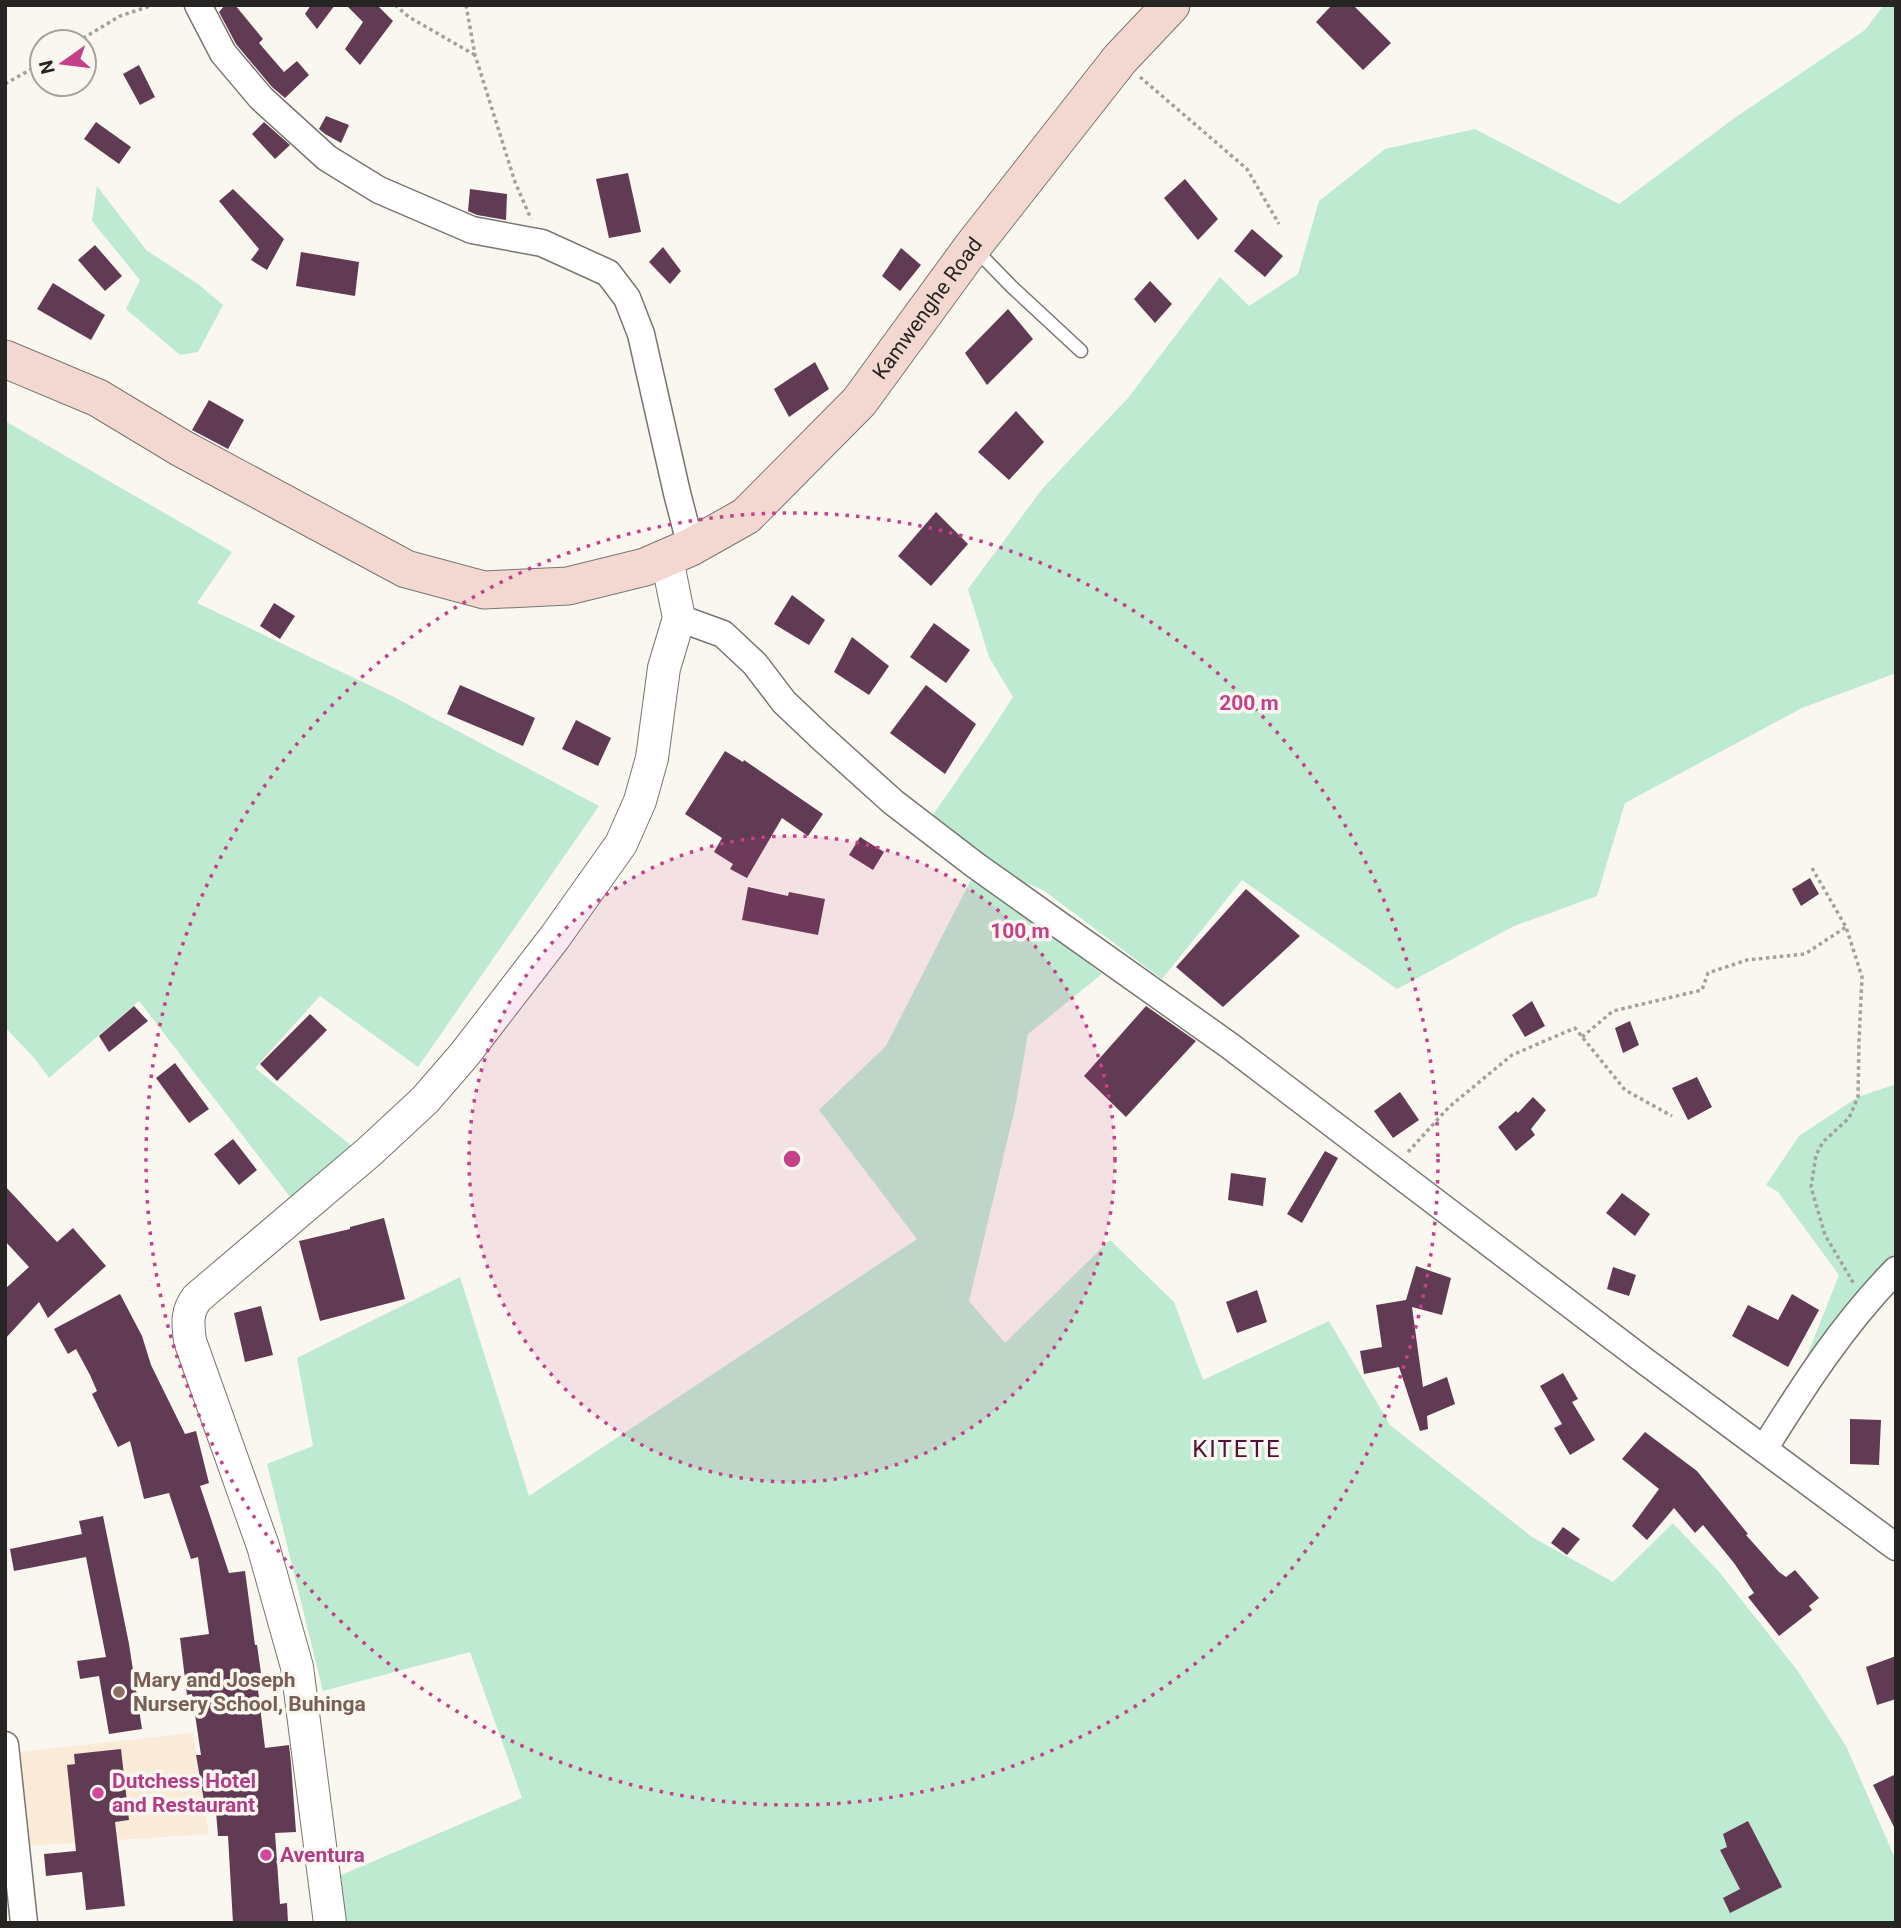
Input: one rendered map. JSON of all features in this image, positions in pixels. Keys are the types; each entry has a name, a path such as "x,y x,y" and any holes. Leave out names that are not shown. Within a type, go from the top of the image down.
{"main road":[{"name":"Kamwenghe Road","path":"5,359 98,398 181,448 405,569 484,590 568,586 668,558 746,516 859,402 973,246 1162,8"}],"street":[{"path":"198,5 223,53 261,98 327,158 379,190 472,230 542,243 608,272 627,298 641,334 677,493 668,558 679,618 664,668 652,758 640,801 621,844 555,937 464,1055 425,1100 369,1152 197,1298 189,1309 190,1341 263,1546 297,1667 330,1923"},
{"path":"679,618 723,634 755,664 784,702 823,739 903,810 975,865 1230,1046 1642,1359 1896,1547"},
{"path":"1764,1449 1808,1378 1864,1303 1896,1270"},
{"path":"5,1745 24,1923"}],"lane":[{"path":"973,246 1012,287 1082,351"}],"path":[{"path":"98,29 120,16 153,5"},
{"path":"396,5 409,17 475,55"},
{"path":"466,5 475,55 515,181 542,243"},
{"path":"1120,59 1247,169 1279,224"},
{"path":"5,84 28,71"},
{"path":"1812,868 1846,927 1862,977 1858,1097 1849,1118 1823,1142 1816,1155 1811,1187 1825,1235 1864,1303"},
{"path":"1582,1037 1613,1011 1702,990 1708,974 1747,960 1805,954 1846,927"},
{"path":"1393,1168 1449,1107 1512,1055 1575,1028 1625,1090 1672,1116"}],"shaded area":[{"path":"193,1733 209,1834 27,1846 17,1752"}],"green space":[{"path":"1884,5 1896,5 1896,673 1802,708 1625,803 1597,896 1514,926 1397,989 1242,880 1162,979 1043,890 981,865 1028,916 1102,974 1028,1034 1015,1108 969,1301 1005,1343 1110,1240 1174,1302 1203,1380 1329,1321 1390,1425 1532,1537 1613,1582 1673,1523 1720,1573 1797,1670 1846,1746 1894,1856 1896,1923 340,1923 334,1878 522,1798 470,1652 323,1691 267,1464 313,1446 297,1358 460,1277 529,1496 917,1239 819,1110 886,1046 979,864 932,816 1013,697 989,657 968,589 1043,488 1128,398 1220,277 1249,306 1298,274 1319,201 1385,149 1475,129 1619,204 1736,117 1865,30"},
{"path":"97,186 146,250 198,284 223,305 198,352 180,355 126,309 140,280 92,221"},
{"path":"5,421 232,552 197,603 390,695 599,806 418,1067 320,996 255,1068 353,1147 294,1202 139,1001 49,1078 5,1027"},
{"path":"1896,1084 1896,1290 1772,1444 1839,1275 1778,1192 1766,1185 1799,1136 1858,1097"}],"building":[{"path":"225,5 235,5 263,39 259,43 284,72 297,61 309,75 285,98 272,87 236,44 219,12"},
{"path":"311,5 335,5 317,29 305,14"},
{"path":"346,5 377,5 393,21 360,65 345,49 363,22"},
{"path":"1332,5 1353,5 1391,43 1363,70 1316,22"},
{"path":"139,65 155,97 140,105 123,74"},
{"path":"326,116 349,125 341,143 319,129"},
{"path":"96,122 131,147 119,164 84,139"},
{"path":"264,122 290,145 275,159 252,134"},
{"path":"628,173 641,232 609,238 596,179"},
{"path":"1185,179 1218,219 1198,240 1164,198"},
{"path":"233,189 284,239 267,270 251,260 259,249 219,201"},
{"path":"470,189 507,194 506,220 468,211"},
{"path":"1252,229 1283,256 1265,277 1234,251"},
{"path":"95,245 122,276 105,291 78,260"},
{"path":"663,247 681,271 670,284 649,262"},
{"path":"901,248 921,265 900,291 882,276"},
{"path":"301,252 359,262 355,296 296,286"},
{"path":"1150,281 1172,304 1155,323 1134,299"},
{"path":"53,283 105,315 91,340 37,309"},
{"path":"1008,309 1033,339 987,385 965,353"},
{"path":"815,362 829,389 789,417 774,389"},
{"path":"209,400 244,420 228,449 192,430"},
{"path":"1016,411 1044,442 1009,480 978,452"},
{"path":"936,512 968,544 931,586 898,556"},
{"path":"792,595 825,620 809,645 774,624"},
{"path":"274,603 295,616 280,639 260,626"},
{"path":"934,623 970,650 946,683 910,657"},
{"path":"852,637 889,666 869,695 834,672"},
{"path":"460,685 535,718 523,746 447,714"},
{"path":"926,685 976,724 945,774 890,733"},
{"path":"576,720 611,738 598,766 562,749"},
{"path":"725,751 743,762 744,760 823,814 808,836 782,818 747,878 730,869 733,864 714,852 722,838 685,814"},
{"path":"860,837 884,852 873,870 849,855"},
{"path":"1810,878 1819,894 1801,906 1792,889"},
{"path":"748,887 788,896 789,892 825,899 818,935 742,920"},
{"path":"1246,889 1300,936 1223,1007 1176,967"},
{"path":"1532,1001 1545,1026 1525,1037 1512,1015"},
{"path":"134,1006 148,1021 109,1052 99,1036"},
{"path":"1146,1006 1196,1041 1126,1117 1084,1076"},
{"path":"310,1014 327,1030 277,1081 260,1064"},
{"path":"1630,1021 1639,1045 1623,1053 1615,1028"},
{"path":"175,1063 209,1109 189,1123 156,1078"},
{"path":"1697,1077 1712,1107 1688,1120 1672,1088"},
{"path":"1400,1092 1419,1120 1393,1138 1374,1111"},
{"path":"1533,1097 1546,1110 1531,1129 1535,1135 1516,1151 1498,1127 1516,1111 1518,1113"},
{"path":"233,1139 257,1170 239,1185 214,1154"},
{"path":"1325,1151 1338,1158 1302,1223 1287,1214"},
{"path":"1231,1173 1266,1178 1263,1206 1228,1200"},
{"path":"5,1186 57,1242 73,1228 106,1266 48,1318 39,1302 5,1339 5,1289 29,1267 5,1241"},
{"path":"1622,1193 1650,1214 1635,1236 1606,1213"},
{"path":"384,1218 405,1299 320,1321 299,1241"},
{"path":"1416,1266 1451,1278 1442,1315 1412,1307 1423,1387 1447,1377 1455,1404 1427,1416 1428,1429 1420,1431 1399,1367 1364,1374 1360,1351 1382,1347 1376,1305 1406,1300"},
{"path":"1613,1267 1636,1275 1629,1296 1607,1289"},
{"path":"1257,1290 1267,1322 1237,1333 1226,1302"},
{"path":"120,1294 142,1336 151,1365 185,1434 196,1431 209,1483 200,1486 229,1573 245,1571 261,1673 256,1673 265,1748 289,1745 296,1832 275,1833 280,1904 287,1903 288,1923 233,1923 228,1836 218,1836 216,1812 206,1812 196,1755 201,1755 192,1694 187,1695 180,1638 209,1634 198,1557 191,1559 169,1493 144,1499 130,1441 118,1447 92,1394 97,1391 76,1349 68,1354 54,1329"},
{"path":"1792,1294 1819,1310 1788,1367 1732,1336 1748,1305 1778,1320"},
{"path":"261,1306 273,1355 245,1362 234,1313"},
{"path":"1563,1373 1578,1399 1572,1402 1595,1440 1570,1455 1554,1428 1562,1424 1540,1386"},
{"path":"1850,1419 1881,1420 1879,1465 1850,1464"},
{"path":"1645,1432 1697,1471 1748,1534 1746,1535 1779,1572 1786,1577 1795,1570 1819,1598 1809,1606 1812,1610 1779,1636 1748,1597 1754,1593 1734,1563 1703,1525 1695,1533 1674,1508 1647,1540 1632,1526 1659,1489 1622,1459"},
{"path":"103,1516 129,1644 142,1729 109,1734 99,1676 80,1679 77,1661 106,1657 86,1557 14,1571 10,1549 82,1534 79,1521"},
{"path":"1563,1527 1580,1539 1567,1555 1551,1543"},
{"path":"1896,1656 1896,1699 1877,1705 1866,1667"},
{"path":"121,1749 129,1820 115,1822 125,1906 86,1910 82,1872 46,1876 44,1854 76,1851 67,1765 75,1764 74,1754"},
{"path":"1896,1774 1896,1831 1873,1785"},
{"path":"1748,1821 1782,1887 1730,1913 1723,1898 1740,1889 1720,1850 1727,1847 1723,1834"}],"place":[{"name":"Mary and Joseph Nursery School, Buhinga","path":"119,1692"},
{"name":"Dutchess Hotel and Restaurant","path":"98,1793"},
{"name":"Aventura","path":"266,1855"}],"district":[{"name":"KITETE","path":"1237,1449"}]}
